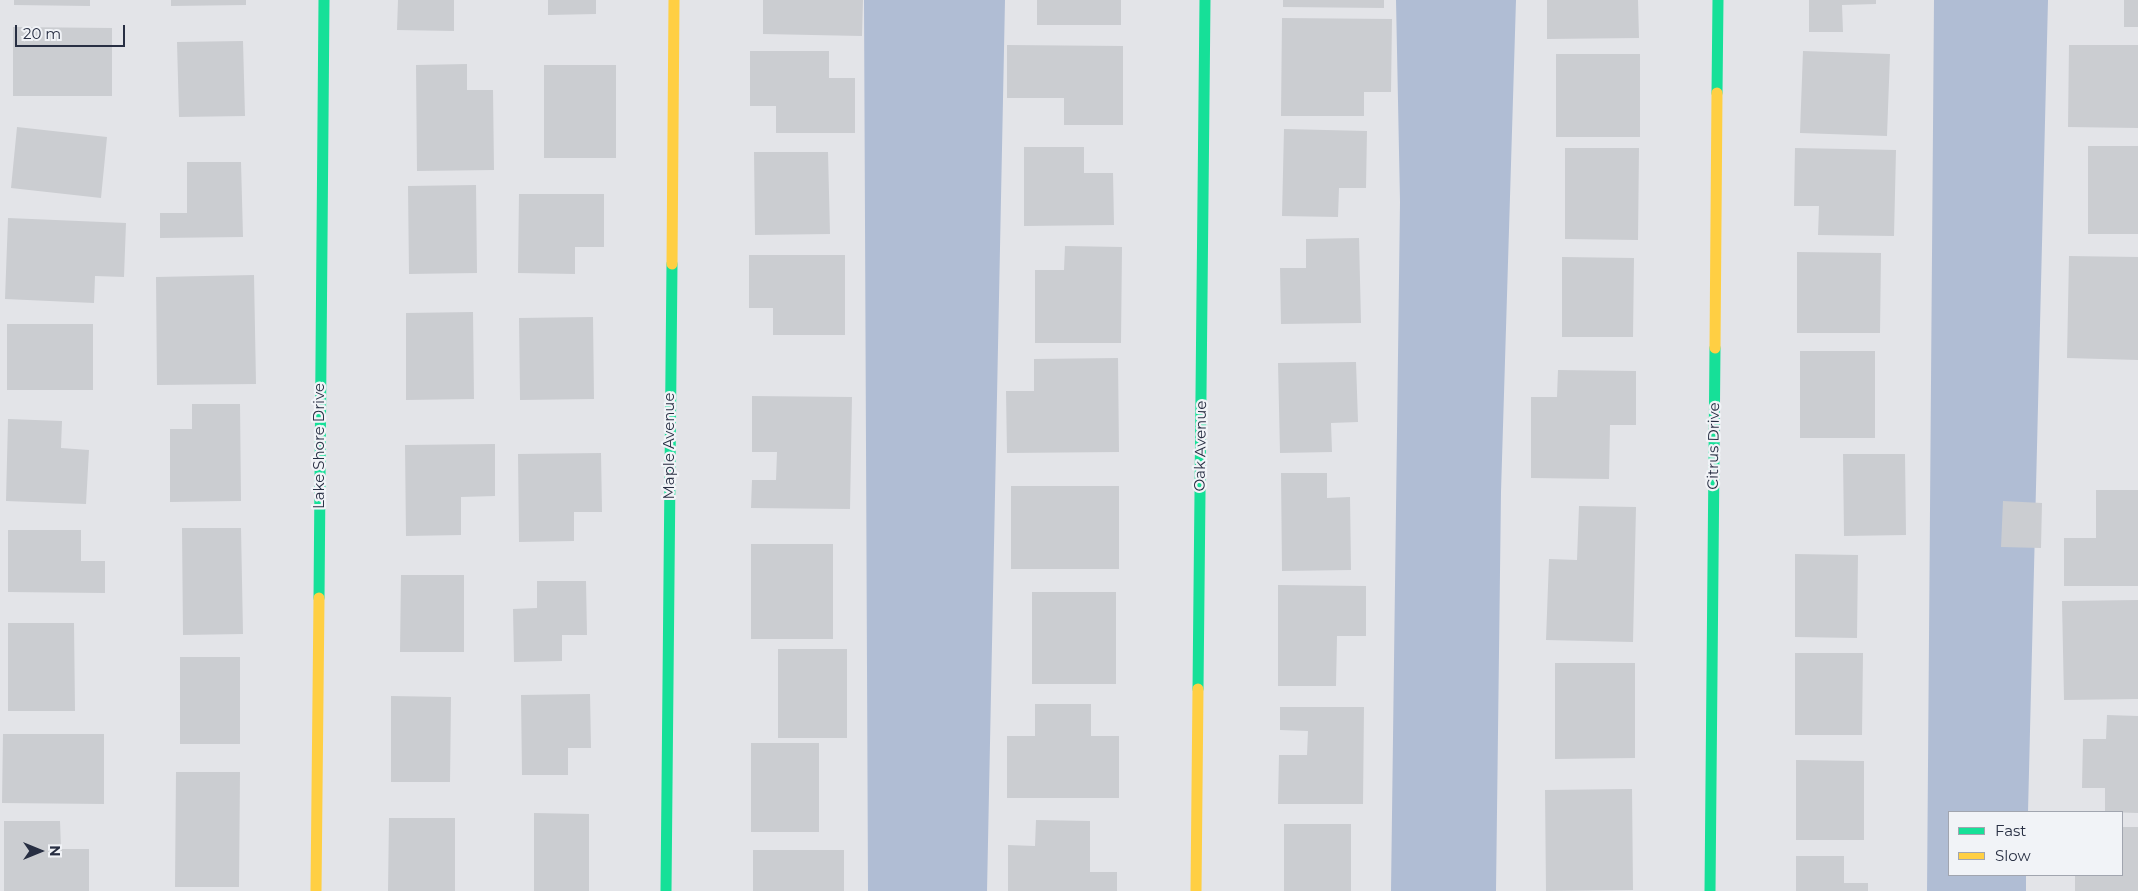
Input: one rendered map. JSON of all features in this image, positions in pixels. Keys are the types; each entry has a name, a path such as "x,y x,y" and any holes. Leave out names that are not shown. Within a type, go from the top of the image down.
{"street":[{"name":"Lake Shore Drive","path":"316,891 324,0"},
{"name":"Maple Avenue","path":"666,891 674,0"},
{"name":"Oak Avenue","path":"1196,891 1205,0"},
{"name":"Citrus Drive","path":"1710,891 1718,0"}],"water":[{"path":"864,0 1005,0 987,891 868,891"},
{"path":"1396,0 1516,0 1501,492 1496,891 1391,891 1400,202"},
{"path":"1934,0 2048,0 2028,811 1948,811 1948,876 2026,876 2026,891 1927,891"}],"building":[{"path":"14,0 90,0 90,6 14,5"},
{"path":"171,0 246,0 246,5 171,6"},
{"path":"398,0 454,0 454,31 397,30"},
{"path":"548,0 596,0 596,14 548,15"},
{"path":"763,0 863,0 862,36 763,34"},
{"path":"1037,0 1121,0 1121,25 1037,25"},
{"path":"1283,0 1384,0 1384,8 1283,7"},
{"path":"1547,0 1638,0 1639,38 1547,39"},
{"path":"1809,0 1876,0 1876,4 1842,5 1843,32 1809,32"},
{"path":"2124,0 2138,0 2138,27 2124,27"},
{"path":"1282,18 1392,19 1391,92 1364,92 1364,116 1281,116"},
{"path":"13,27 112,28 112,96 13,96"},
{"path":"243,41 245,116 179,117 177,42"},
{"path":"1007,45 1123,46 1123,125 1064,125 1064,98 1007,98"},
{"path":"2069,45 2138,45 2138,128 2068,127"},
{"path":"750,51 829,51 829,78 855,78 855,133 776,133 776,106 750,106"},
{"path":"1803,51 1890,54 1887,136 1800,133"},
{"path":"1556,54 1640,54 1640,137 1556,137"},
{"path":"467,64 467,90 493,90 494,170 417,171 416,65"},
{"path":"544,65 616,65 616,158 544,158"},
{"path":"17,127 107,137 101,198 11,188"},
{"path":"1284,129 1367,131 1366,188 1339,188 1338,217 1282,216"},
{"path":"2088,146 2138,146 2138,234 2088,234"},
{"path":"1024,147 1084,147 1084,173 1113,173 1114,225 1024,226"},
{"path":"1565,148 1639,148 1638,240 1565,239"},
{"path":"1795,148 1896,150 1894,236 1818,235 1819,206 1794,206"},
{"path":"754,152 828,152 830,234 755,235"},
{"path":"187,162 241,162 243,237 160,238 160,213 187,213"},
{"path":"476,185 477,273 409,274 408,186"},
{"path":"519,194 604,194 604,247 575,247 575,274 518,273"},
{"path":"8,218 126,223 124,277 95,276 94,303 5,299"},
{"path":"1359,238 1361,323 1281,324 1280,268 1306,268 1306,239"},
{"path":"1065,246 1122,247 1121,343 1035,343 1035,270 1064,270"},
{"path":"1797,252 1881,253 1880,333 1797,333"},
{"path":"749,255 845,255 845,335 773,335 773,308 749,308"},
{"path":"2069,256 2138,257 2138,360 2067,358"},
{"path":"1562,257 1634,258 1633,337 1562,337"},
{"path":"254,275 256,384 157,385 156,277"},
{"path":"473,312 474,399 406,400 406,313"},
{"path":"593,317 594,399 520,400 519,318"},
{"path":"7,324 93,324 93,390 7,390"},
{"path":"1800,351 1875,351 1875,438 1800,438"},
{"path":"1118,358 1119,452 1007,453 1006,391 1034,391 1034,359"},
{"path":"1356,362 1358,422 1331,423 1332,452 1280,453 1278,363"},
{"path":"1558,370 1636,371 1636,425 1610,425 1609,479 1531,478 1531,397 1557,397"},
{"path":"752,396 852,397 850,509 751,508 752,480 776,480 777,452 752,452"},
{"path":"192,404 240,404 241,501 170,502 170,429 192,429"},
{"path":"8,419 62,421 61,448 89,450 86,504 6,501"},
{"path":"495,444 495,496 461,497 461,535 406,536 405,445"},
{"path":"601,453 602,512 574,512 574,541 519,542 518,454"},
{"path":"1843,454 1905,454 1906,535 1844,536"},
{"path":"1281,473 1327,473 1327,498 1350,497 1351,570 1282,571"},
{"path":"1011,486 1119,486 1119,569 1011,569"},
{"path":"2096,490 2138,490 2138,586 2064,586 2064,538 2096,538"},
{"path":"2003,501 2042,503 2041,548 2001,547"},
{"path":"1579,506 1636,507 1633,642 1546,640 1549,559 1577,560"},
{"path":"182,528 241,528 243,634 183,635"},
{"path":"8,530 81,530 81,561 105,561 105,593 8,592"},
{"path":"751,544 833,544 833,639 751,639"},
{"path":"1795,554 1858,555 1857,638 1795,637"},
{"path":"401,575 464,575 464,652 400,652"},
{"path":"537,581 586,581 587,635 562,635 562,661 514,662 513,609 537,608"},
{"path":"1278,585 1366,586 1366,636 1337,636 1336,686 1278,686"},
{"path":"1032,592 1116,592 1116,684 1032,684"},
{"path":"2138,600 2138,699 2064,700 2062,601"},
{"path":"8,623 74,623 75,711 8,711"},
{"path":"778,649 847,649 847,738 778,738"},
{"path":"1795,653 1863,653 1862,735 1795,735"},
{"path":"180,657 240,657 240,744 180,744"},
{"path":"1555,663 1635,663 1635,758 1555,759"},
{"path":"590,694 591,748 568,748 568,775 522,775 521,695"},
{"path":"391,696 451,697 450,782 391,782"},
{"path":"1035,704 1091,704 1091,736 1119,736 1119,798 1007,798 1007,736 1035,736"},
{"path":"1280,707 1364,707 1363,804 1278,804 1279,755 1307,755 1308,731 1280,730"},
{"path":"2107,715 2138,716 2138,813 2105,811 2105,788 2082,788 2083,739 2106,739"},
{"path":"3,734 104,734 104,804 2,803"},
{"path":"751,743 819,743 819,832 751,832"},
{"path":"1796,760 1864,761 1864,840 1796,840"},
{"path":"176,772 240,772 239,887 175,887"},
{"path":"1632,789 1633,890 1546,891 1545,790"},
{"path":"534,813 589,814 589,891 534,891"},
{"path":"389,818 455,818 455,891 388,891"},
{"path":"1036,820 1090,821 1090,872 1117,872 1117,891 1008,891 1008,845 1035,846"},
{"path":"4,821 60,821 61,849 89,849 89,891 4,891"},
{"path":"1284,824 1351,824 1351,891 1284,891"},
{"path":"2123,827 2138,827 2138,891 2075,891 2075,876 2123,876"},
{"path":"753,850 844,850 844,891 753,891"},
{"path":"1796,856 1844,856 1844,883 1868,883 1868,891 1796,891"}],"traffic: fast":[{"path":"319,598 324,0"},
{"path":"1198,689 1205,0"},
{"path":"1717,93 1718,0"},
{"path":"666,891 672,264"},
{"path":"1710,891 1715,348"}],"traffic: slow":[{"path":"672,264 674,0"},
{"path":"1715,348 1717,93"},
{"path":"316,891 319,598"},
{"path":"1196,891 1198,689"}]}
